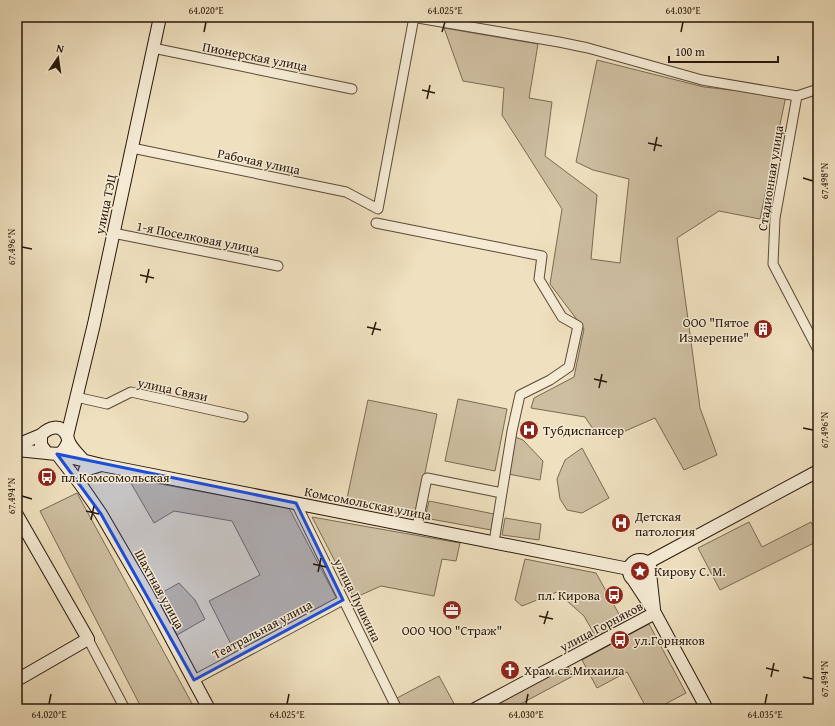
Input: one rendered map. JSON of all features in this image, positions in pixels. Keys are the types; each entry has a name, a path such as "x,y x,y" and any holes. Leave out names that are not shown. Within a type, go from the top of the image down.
{"street":[{"name":"улица ТЭЦ","path":"68,439 160,17"},
{"path":"413,17 588,48 702,80 797,96 818,89"},
{"name":"Рабочая улица","path":"132,148 346,192 378,209 413,17"},
{"name":"Пионерская улица","path":"153,48 352,88"},
{"name":"Стадионная улица","path":"797,96 775,218 773,264 818,350"},
{"path":"376,223 542,256 539,279 562,317 578,326 569,367 550,380 520,395 494,542"},
{"name":"1-я Поселковая улица","path":"113,233 278,266"},
{"name":"улица Связи","path":"76,397 107,404 131,392 244,417"},
{"path":"56,427 76,397"},
{"path":"17,445 42,435 48,428 56,427 63,430 85,462"},
{"path":"42,435 41,445 52,454 65,450 68,439"},
{"name":"Комсомольская улица","path":"17,450 52,454 85,462 629,569"},
{"name":"Шахтная улица","path":"52,454 81,485 101,514 147,593 209,709"},
{"path":"81,485 84,470 102,465"},
{"path":"634,581 643,582 646,580 649,568 818,471"},
{"path":"417,527 427,478 502,493"},
{"name":"улица Пушкина","path":"296,503 397,709"},
{"path":"17,515 88,639 125,709"},
{"path":"655,613 649,568 642,561 637,561 631,565 629,569 630,577 655,613 707,709"},
{"name":"Театральная улица","path":"194,680 343,600"},
{"name":"улица Горняков","path":"475,709 655,613"},
{"path":"17,680 88,639"}],"highlighted area":[{"path":"57,454 296,503 343,600 194,680 101,514"}],"shaded area":[{"path":"444,28 538,44 529,98 552,102 545,156 597,195 591,259 620,263 629,179 593,170 576,162 597,60 704,87 786,96 760,219 719,211 677,238 700,408 717,455 684,470 655,418 616,435 595,432 585,417 531,408 534,398 574,377 584,329 550,284 562,209 502,115 504,88 463,81"},
{"path":"458,399 507,409 495,471 445,461"},
{"path":"368,400 437,414 416,517 346,503"},
{"path":"515,437 523,440 543,461 540,480 508,474"},
{"path":"582,448 609,498 582,513 567,510 560,499 557,479 565,460"},
{"path":"128,478 289,508 338,601 236,654 209,601 260,575 232,521 174,511 154,523"},
{"path":"77,493 195,709 142,709 40,511"},
{"path":"429,501 494,514 491,530 425,518"},
{"path":"312,517 460,543 456,561 442,559 434,596 381,586 354,598"},
{"path":"505,518 541,524 539,540 502,535"},
{"path":"749,522 762,547 811,522 818,536 818,541 720,590 698,548"},
{"path":"525,559 596,573 624,623 597,639 584,616 557,592 522,606 515,600"},
{"path":"179,583 195,600 205,619 177,635 156,596"},
{"path":"649,624 686,693 656,709 647,709 627,672 597,688 582,660"},
{"path":"567,664 573,676 511,709 484,709"},
{"path":"439,676 457,709 403,709 397,698"}],"place":[{"name":"ООО \"Пятое Измерение\"","path":"763,329"},
{"name":"Тубдиспансер","path":"529,430"},
{"name":"пл.Комсомольская","path":"47,477"},
{"name":"Детская патология","path":"621,523"},
{"name":"Кирову С. М.","path":"640,571"},
{"name":"пл. Кирова","path":"614,595"},
{"name":"ООО ЧОО \"Страж\"","path":"452,610"},
{"name":"ул.Горняков","path":"620,640"},
{"name":"Храм св.Михаила","path":"510,670"}]}
